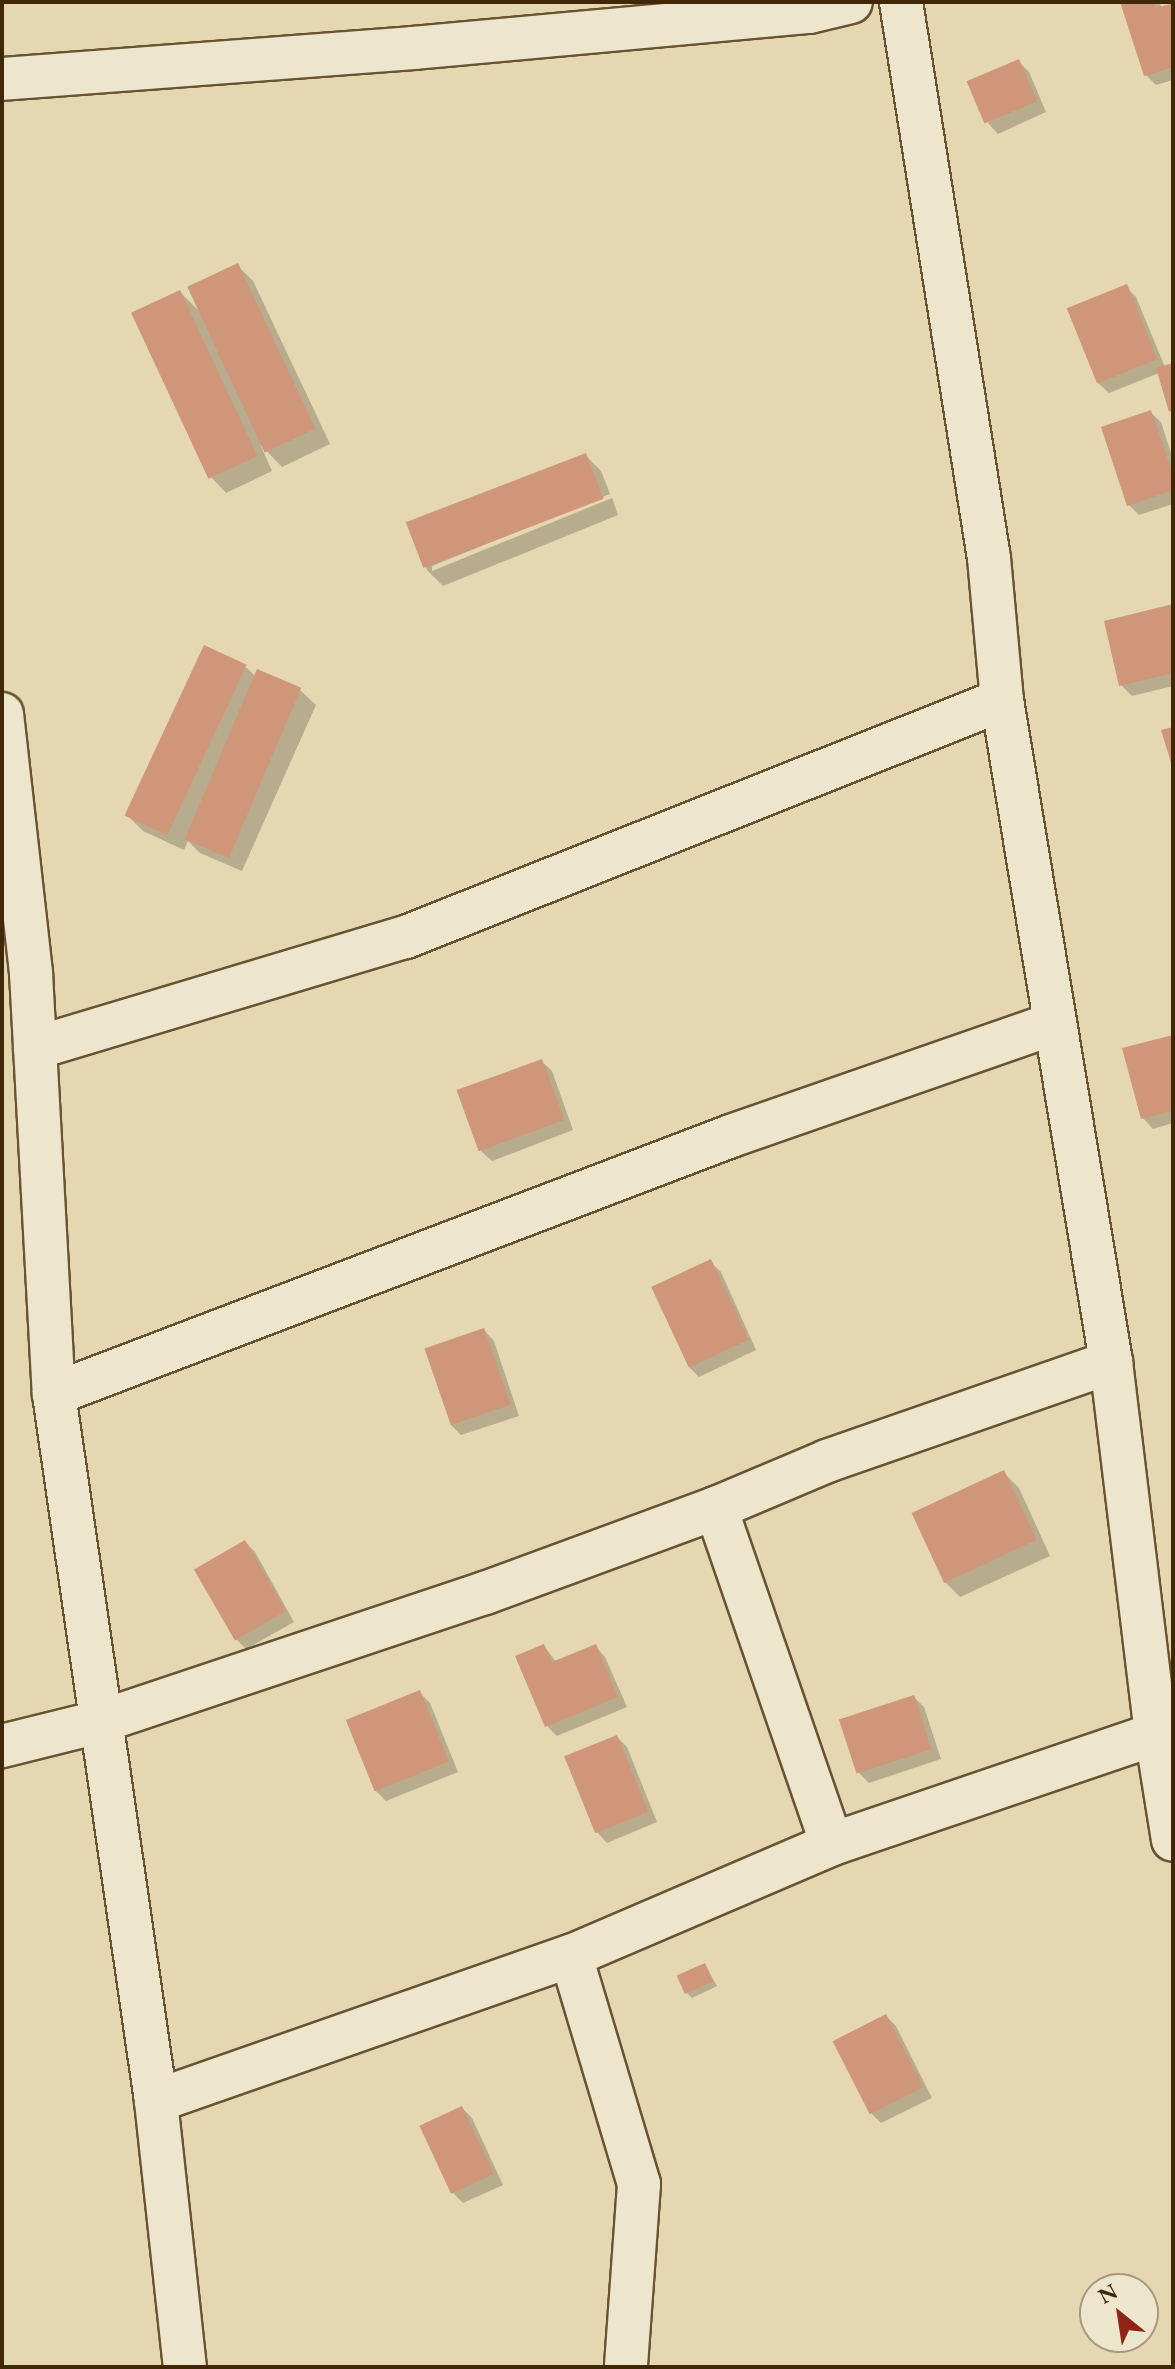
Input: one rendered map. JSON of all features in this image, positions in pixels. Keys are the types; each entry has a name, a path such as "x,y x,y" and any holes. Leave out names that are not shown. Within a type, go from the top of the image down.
{"street":[{"path":"2,79 714,21 809,12 851,2"},
{"path":"901,2 989,558 1002,700 1111,1362 1156,1734 1173,1840"},
{"path":"35,1048 406,937 1002,700"},
{"path":"2,714 16,975 35,1048 54,1394 156,2101 185,2367"},
{"path":"54,1394 731,1136 1055,1023"},
{"path":"2,1746 102,1721 485,1593 716,1508 827,1461 1111,1362"},
{"path":"716,1508 832,1844"},
{"path":"156,2101 571,1956 832,1844 1156,1734"},
{"path":"571,1956 639,2184 626,2367"}],"building":[{"path":"1120,2 1154,2 1156,8 1173,3 1173,67 1144,76"},
{"path":"1019,59 1037,101 985,124 967,81"},
{"path":"238,263 315,429 265,453 187,287"},
{"path":"1127,284 1157,359 1097,383 1067,308"},
{"path":"180,290 257,456 208,479 131,313"},
{"path":"1173,363 1173,410 1169,412 1156,368"},
{"path":"1151,410 1173,475 1173,490 1127,506 1101,427"},
{"path":"586,453 604,499 423,568 406,522"},
{"path":"1173,604 1173,673 1119,686 1104,621"},
{"path":"204,645 247,665 167,835 125,815"},
{"path":"257,669 301,688 229,858 185,839"},
{"path":"1173,727 1173,765 1172,766 1161,730"},
{"path":"1173,1035 1173,1111 1141,1119 1122,1048"},
{"path":"542,1059 564,1120 479,1151 456,1090"},
{"path":"711,1259 749,1340 689,1368 651,1287"},
{"path":"484,1328 510,1405 451,1425 424,1349"},
{"path":"1004,1470 1037,1540 944,1583 912,1513"},
{"path":"245,1540 286,1611 235,1641 194,1570"},
{"path":"544,1644 552,1662 596,1644 618,1697 545,1727 515,1656"},
{"path":"420,1690 449,1761 375,1791 346,1720"},
{"path":"914,1695 932,1749 856,1774 839,1719"},
{"path":"617,1735 648,1812 595,1833 564,1756"},
{"path":"705,1963 713,1981 685,1994 677,1976"},
{"path":"886,2014 923,2087 870,2114 833,2041"},
{"path":"462,2106 494,2174 451,2194 419,2126"}]}
